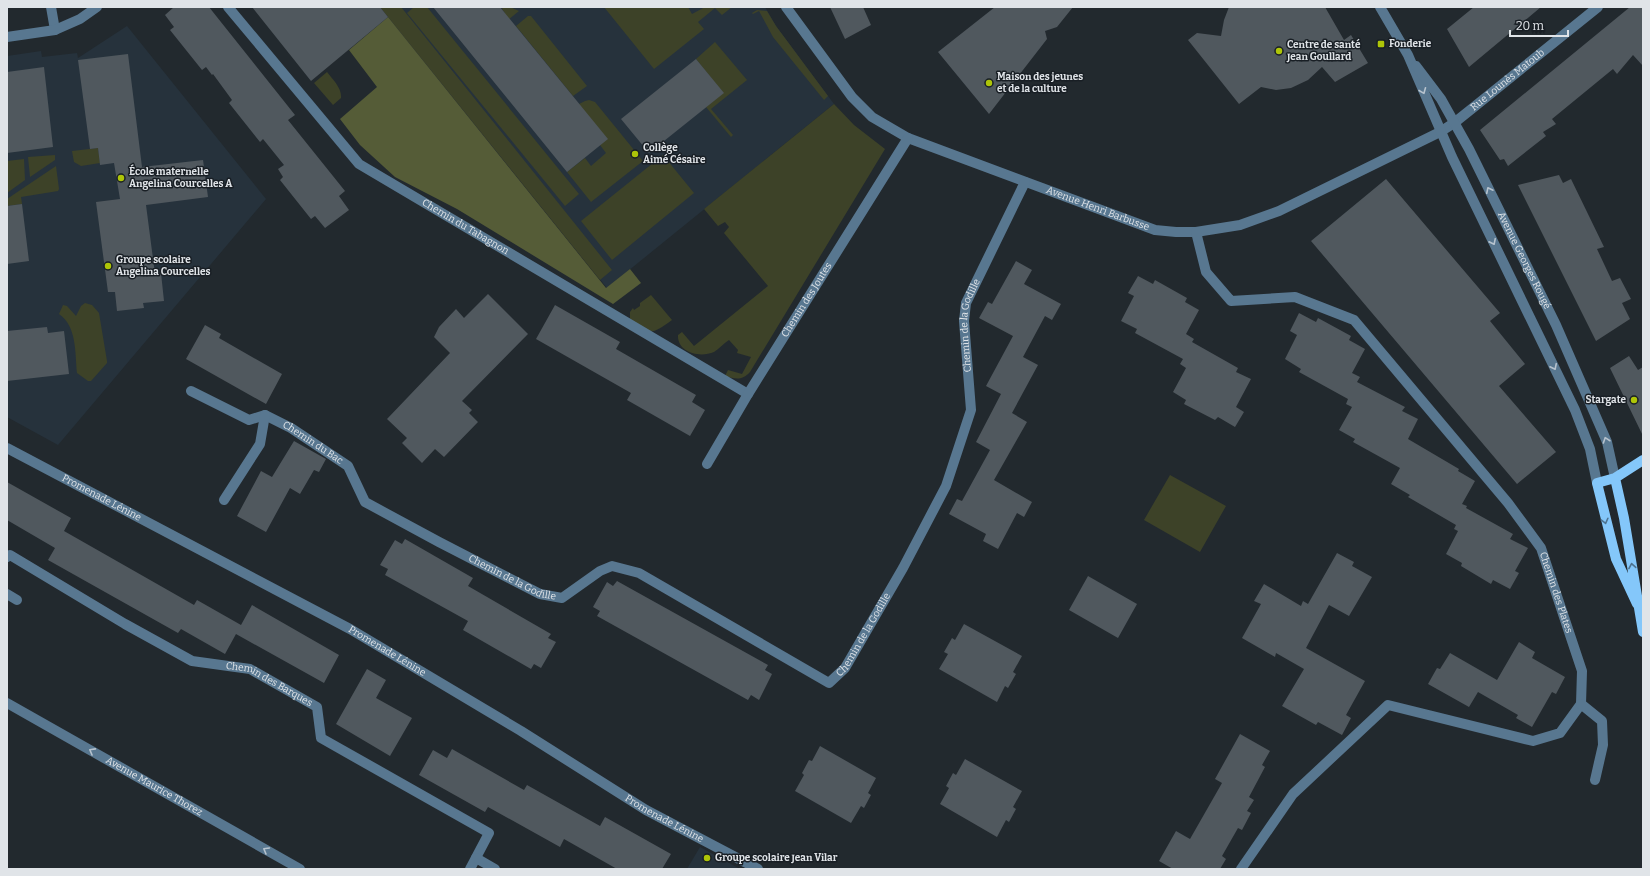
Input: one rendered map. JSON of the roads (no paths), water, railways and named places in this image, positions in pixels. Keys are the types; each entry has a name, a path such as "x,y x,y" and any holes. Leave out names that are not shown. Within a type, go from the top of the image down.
{"main road":[{"path":"1637,604 1616,559 1597,483 1615,478 1643,460"},
{"path":"1615,478 1625,525 1637,604 1643,632"}],"street":[{"path":"51,7 55,30"},
{"path":"7,37 55,30 80,19 97,7"},
{"name":"Chemin du Tabagnon","path":"228,7 359,164 748,394"},
{"name":"Avenue Henri Barbusse","path":"786,7 852,97 872,117 908,138 1155,230 1196,232 1240,225 1279,211 1440,132 1454,123"},
{"name":"Avenue Georges Rougé","path":"1380,7 1408,54 1441,99 1469,149 1556,325 1607,442 1615,478"},
{"name":"Rue Lounès Matoub","path":"1454,123 1598,7"},
{"name":"Avenue Georges Rougé","path":"1408,54 1440,132 1575,410 1590,450 1597,483"},
{"name":"Chemin des Joutes","path":"707,464 748,394 908,138"},
{"name":"Chemin de la Godille","path":"426,535 540,594 562,598 600,571 612,566 639,573 829,683 845,668 903,568 946,486 971,410 964,321 966,303 1025,182"},
{"name":"Chemin des Plates","path":"1196,232 1206,272 1231,301 1294,296 1354,320 1508,503 1541,548 1582,671 1581,704"},
{"path":"191,391 248,420 265,415 260,444 224,500"},
{"name":"Chemin du Bac","path":"265,415 291,428 348,466 365,502 426,535"},
{"name":"Promenade Lénine","path":"7,448 350,629 521,731 646,810 758,869"},
{"name":"Chemin des Barques","path":"7,557 10,555 125,624 192,661 250,669 316,707 321,738 489,833 470,869"},
{"path":"7,594 18,600"},
{"name":"Avenue Maurice Thorez","path":"7,703 300,869"},
{"path":"1241,869 1293,794 1388,705 1533,741 1560,733 1581,704 1602,721 1603,745 1596,780"},
{"path":"476,858 495,869"}],"place":[{"name":"Fonderie","path":"1381,44"},
{"name":"Centre de santé Jean Goullard","path":"1279,51"},
{"name":"Maison des jeunes et de la culture","path":"989,83"},
{"name":"Collège Aimé Césaire","path":"635,154"},
{"name":"École maternelle Angelina Courcelles A","path":"121,178"},
{"name":"Groupe scolaire Angelina Courcelles","path":"108,266"},
{"name":"Stargate","path":"1634,400"},
{"name":"Groupe scolaire Jean Vilar","path":"707,858"}]}
